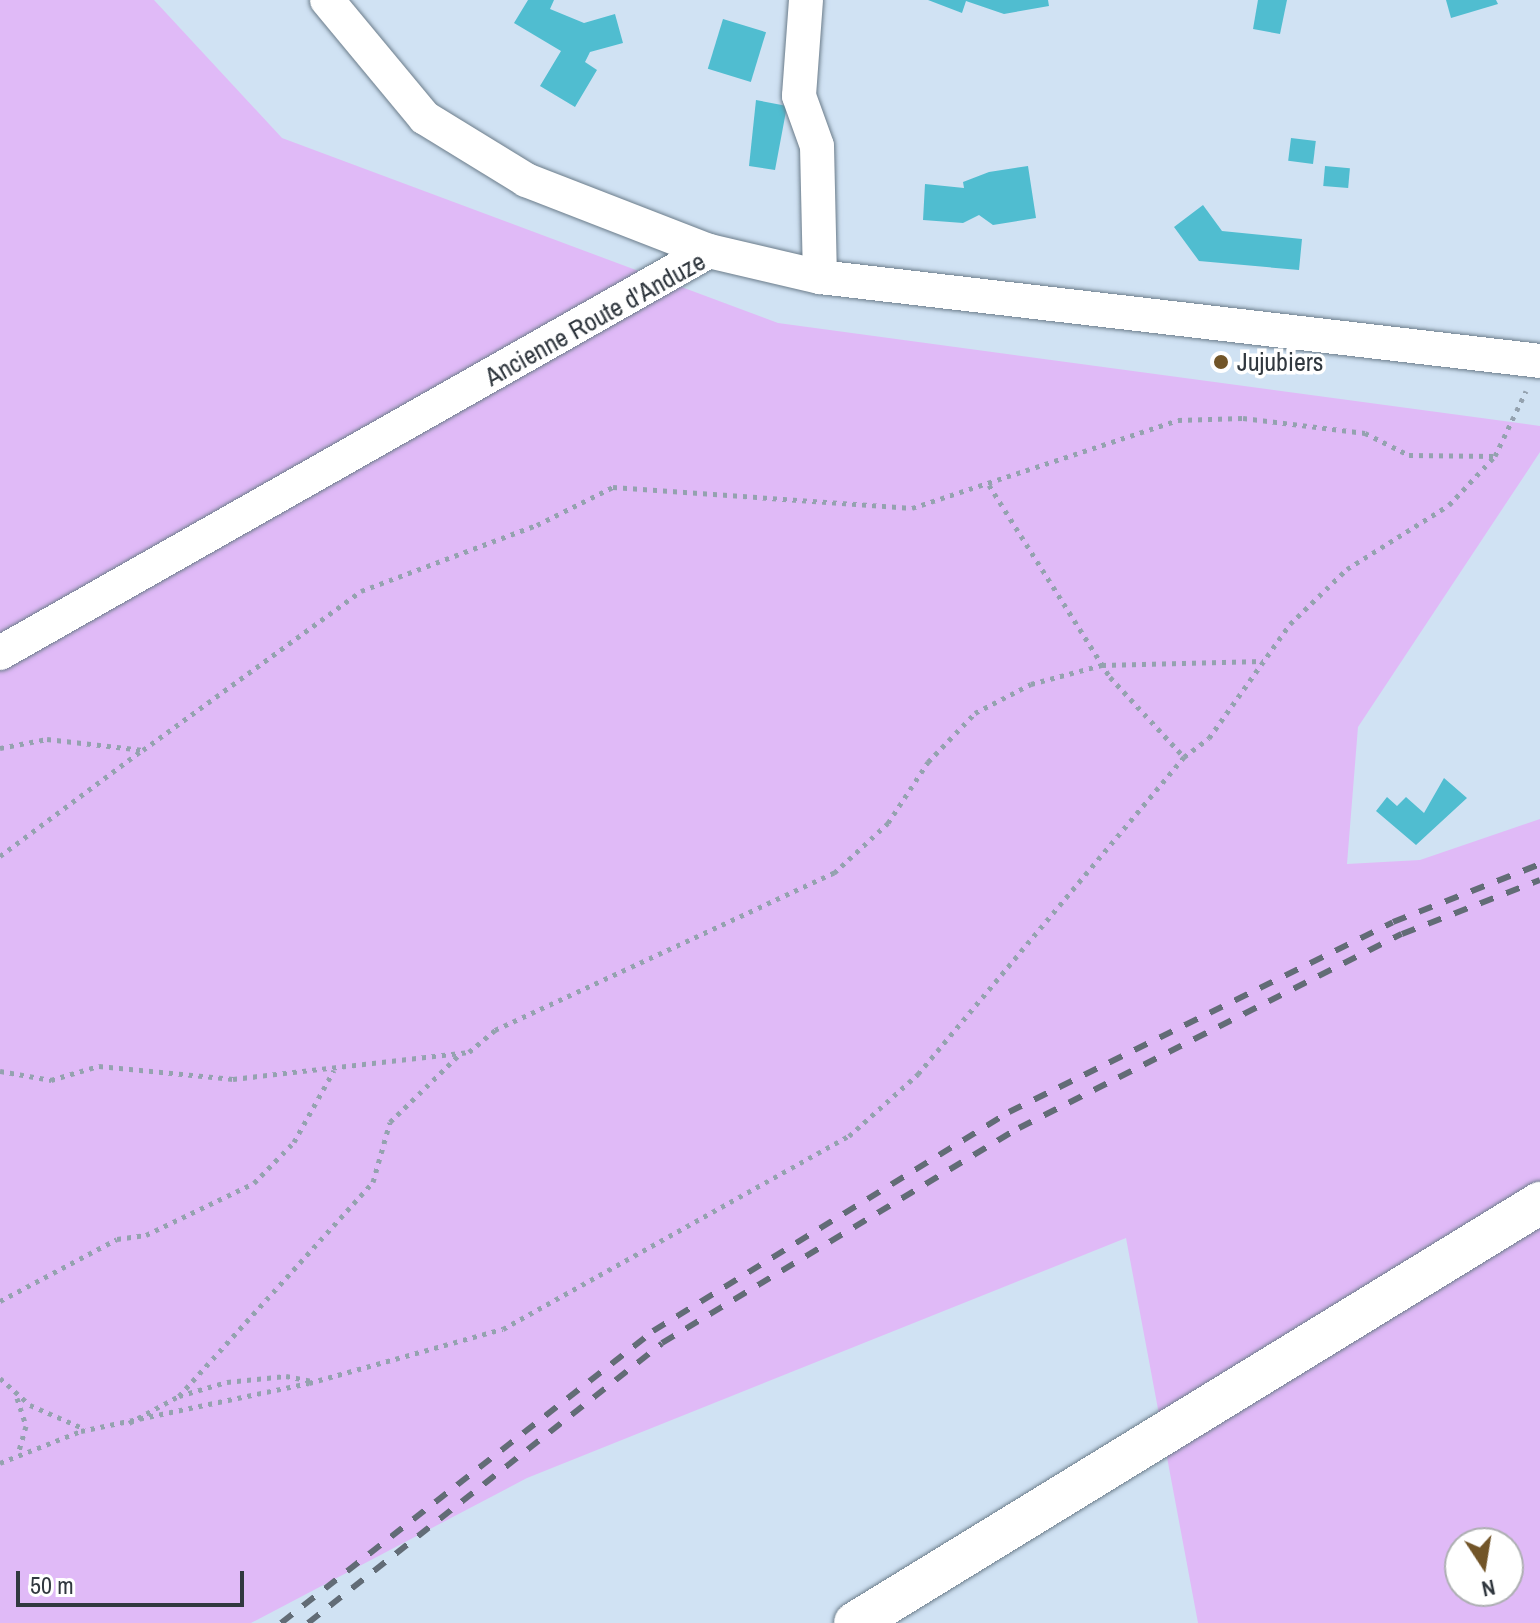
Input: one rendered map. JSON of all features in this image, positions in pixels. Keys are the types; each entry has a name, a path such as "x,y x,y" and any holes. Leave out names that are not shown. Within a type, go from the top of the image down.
{"main road":[{"path":"855,1623 1540,1203"}],"street":[{"path":"327,0 425,118 526,180 709,251"},
{"path":"806,0 799,96 817,146 820,277"},
{"name":"Ancienne Route d'Anduze","path":"0,653 709,251 820,277 1540,361"}],"path":[{"path":"0,1463 19,1451 86,1430 128,1424 312,1382 503,1329 849,1136 918,1074 1184,757 1209,738 1290,624 1347,569 1449,505 1495,456 1540,361"},
{"path":"0,856 361,591 537,525 613,487 912,508 1178,420 1243,418 1365,433 1409,455 1495,456"},
{"path":"989,485 1102,665 1184,757"},
{"path":"179,1396 373,1182 390,1122 461,1053 834,873 888,823 928,762 975,713 1031,684 1102,665 1264,661"},
{"path":"0,748 47,739 143,750"},
{"path":"0,1071 51,1080 99,1066 233,1079 334,1069 390,1056 461,1053"},
{"path":"0,1301 117,1239 146,1235 254,1183 294,1142 334,1069"},
{"path":"128,1424 179,1396 259,1377 312,1382"},
{"path":"0,1378 17,1397 86,1430"},
{"path":"17,1397 26,1426 19,1451"}],"shaded area":[{"path":"0,0 154,0 282,138 778,323 1540,426 1540,452 1358,727 1347,864 1420,860 1540,819 1540,1623 1198,1623 1126,1238 527,1478 251,1623 0,1623"}],"building":[{"path":"528,0 554,0 550,9 584,23 615,14 623,43 590,52 585,62 597,70 575,107 540,86 561,51 514,23"},
{"path":"928,0 1048,0 1049,6 1004,14 966,1 962,13"},
{"path":"1258,0 1287,0 1280,34 1253,29"},
{"path":"1446,0 1496,0 1498,4 1451,18"},
{"path":"723,19 766,32 751,82 708,69"},
{"path":"756,100 787,106 775,170 749,166"},
{"path":"1291,138 1316,141 1313,164 1288,161"},
{"path":"1028,166 1036,218 993,225 979,215 963,223 923,220 925,184 964,188 963,182 989,172"},
{"path":"1325,166 1350,168 1348,188 1323,186"},
{"path":"1203,205 1222,231 1302,239 1299,270 1199,261 1174,227"},
{"path":"1444,778 1467,798 1416,845 1376,811 1387,797 1397,806 1406,797 1424,813"}],"railway":[{"path":"281,1623 653,1331 1009,1112 1393,922 1540,864"},
{"path":"308,1623 662,1343 1019,1128 1402,934 1540,880"}],"place":[{"name":"Jujubiers","path":"1221,362"}]}
